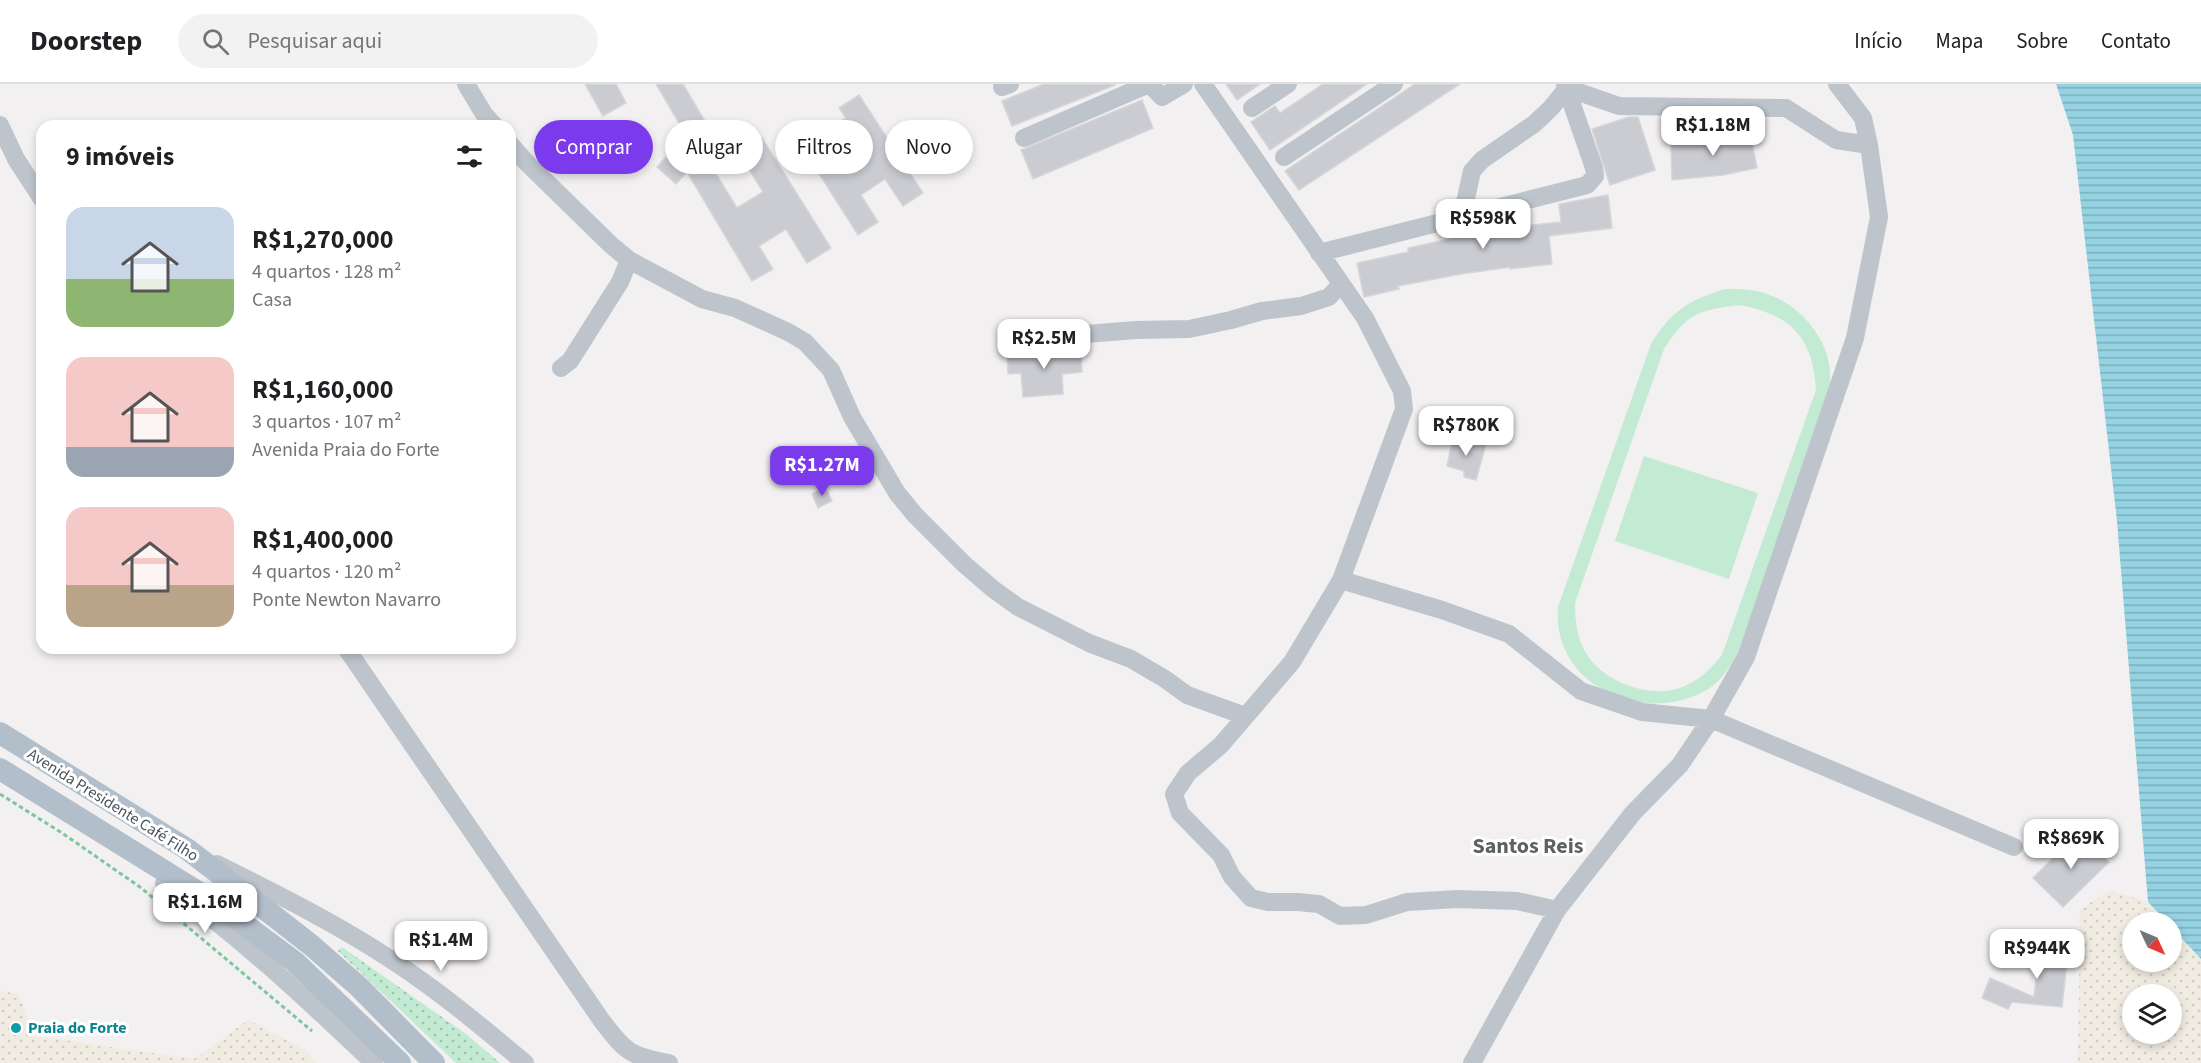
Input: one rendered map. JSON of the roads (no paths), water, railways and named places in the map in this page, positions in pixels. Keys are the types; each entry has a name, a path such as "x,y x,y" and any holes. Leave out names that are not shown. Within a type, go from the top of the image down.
{"main road":[{"name":"Avenida Presidente Café Filho","path":"0,733 187,849 311,945 359,987 434,1063"},
{"name":"Avenida Presidente Café Filho","path":"0,769 212,900 295,962 400,1063"}],"street":[{"path":"466,84 490,120"},
{"path":"1024,138 1149,84 1162,97 1166,97 1184,84"},
{"path":"1203,84 1365,318 1402,391 1404,409 1341,580 1292,662 1221,745 1188,773 1174,794 1180,813 1221,855 1232,877 1251,898 1268,902 1319,904 1340,916 1366,915 1407,902 1457,899 1517,901 1557,910"},
{"path":"1252,108 1288,84"},
{"path":"1284,157 1372,90 1394,84"},
{"path":"1472,1063 1557,910 1633,813 1680,765 1711,719 1746,657 1855,338 1880,217 1863,118 1837,84"},
{"path":"1319,253 1587,185 1592,181 1594,168 1566,86"},
{"path":"1462,216 1472,171 1482,160 1534,124 1551,108 1566,86"},
{"path":"1566,86 1619,106 1786,108 1836,140 1869,145"},
{"path":"0,125 16,159 36,190"},
{"path":"516,151 610,245 629,260 702,299 735,308 805,342 831,370 852,417 897,493 915,515 993,590 1018,608 1089,643 1131,659 1187,695 1245,716"},
{"path":"561,368 570,361 620,282 629,260"},
{"path":"1010,340 1136,330 1189,329 1262,311 1301,306 1329,297 1341,284"},
{"path":"1341,580 1442,610 1509,634 1581,691 1642,712 1711,719 2014,847"},
{"path":"350,654 602,1021 624,1049 644,1059 669,1063"},
{"path":"50,799 60,813 69,820 160,879 248,946 374,1063"},
{"path":"187,849 295,904 389,958 434,989 525,1063"}],"water":[{"path":"2056,84 2201,84 2201,959 2182,939 2182,912 2158,912 2148,902 2117,521 2073,135"}],"place":[{"name":"Praia do Forte","path":"16,1028"}],"district":[{"name":"Santos Reis","path":"1528,846"}]}
